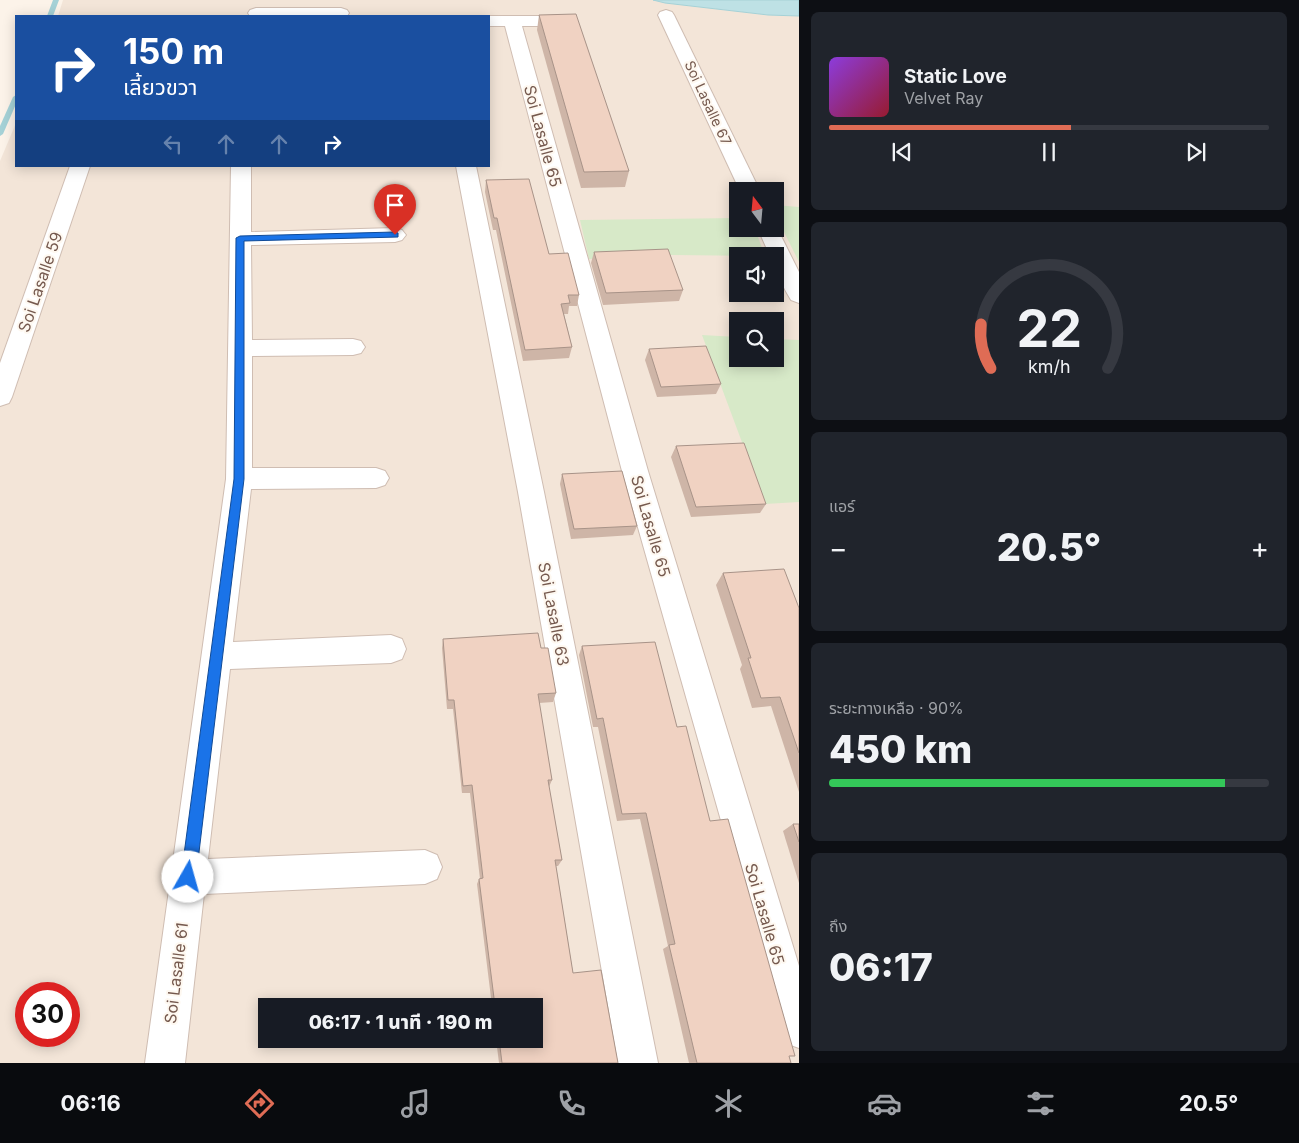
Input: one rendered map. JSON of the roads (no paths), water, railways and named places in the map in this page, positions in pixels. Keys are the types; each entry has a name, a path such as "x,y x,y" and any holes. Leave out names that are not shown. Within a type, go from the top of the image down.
{"street":[{"path":"256,10 341,13"},
{"name":"Soi Lasalle 67","path":"666,15 746,182"},
{"path":"500,21 562,21"},
{"name":"Soi Lasalle 65","path":"500,21 799,1029"},
{"name":"Soi Lasalle 59","path":"0,397 80,167"},
{"name":"Soi Lasalle 61","path":"165,1063 239,479 241,167"},
{"name":"Soi Lasalle 63","path":"466,167 532,502 638,1063"},
{"path":"240,238 395,235"},
{"path":"772,238 799,295"},
{"path":"240,348 353,347"},
{"path":"239,479 376,478"},
{"path":"216,656 391,649"},
{"path":"188,877 425,867"}],"water":[{"path":"653,0 799,0 799,16 768,15"}],"waterway":[{"path":"50,15 56,0"},
{"path":"0,134 15,99"}]}
